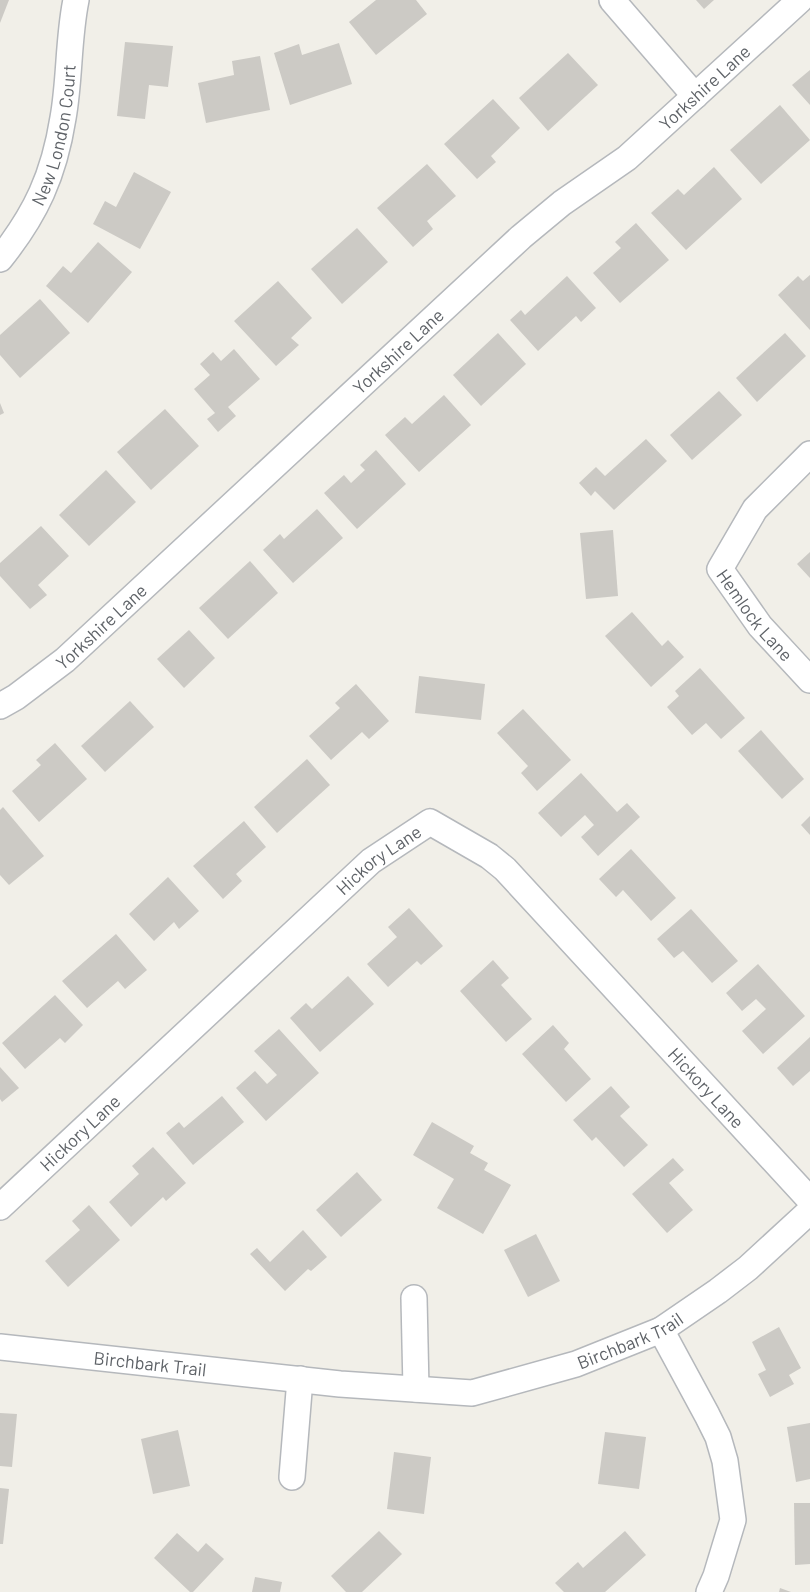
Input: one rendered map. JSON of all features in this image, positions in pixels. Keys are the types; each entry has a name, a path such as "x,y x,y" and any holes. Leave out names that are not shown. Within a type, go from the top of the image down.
{"street":[{"name":"New London Court","path":"0,259 29,220 52,169 64,117 72,21 76,0"},
{"path":"612,0 695,96"},
{"name":"Yorkshire Lane","path":"0,706 16,697 65,660 521,237 562,203 627,158 800,0"},
{"name":"Hemlock Lane","path":"810,454 755,509 720,569 760,626 810,680"},
{"name":"Hickory Lane","path":"0,1207 371,861 430,822 489,856 505,869 810,1200"},
{"name":"Birchbark Trail","path":"0,1348 300,1379 472,1393 576,1364 662,1330 748,1268 810,1211"},
{"path":"414,1298 416,1389"},
{"path":"662,1330 707,1414 718,1438 725,1461 733,1520 716,1576 709,1592"},
{"path":"292,1476 300,1379"}],"building":[{"path":"0,0 9,0 0,23"},
{"path":"376,0 416,0 427,14 376,55 349,22"},
{"path":"696,0 714,0 704,9"},
{"path":"125,42 173,46 168,87 149,85 145,119 117,116"},
{"path":"339,43 352,84 290,105 274,53 299,44 302,55"},
{"path":"568,53 598,85 548,131 519,98"},
{"path":"260,56 270,110 206,123 198,83 234,75 232,61"},
{"path":"810,70 810,105 792,85"},
{"path":"493,99 520,128 491,156 496,162 477,179 444,144"},
{"path":"780,105 810,140 761,184 730,150"},
{"path":"427,164 456,196 427,221 433,229 413,247 377,208"},
{"path":"714,167 742,199 686,250 651,213 678,189 684,195"},
{"path":"134,172 171,192 140,249 93,224 105,201 116,207"},
{"path":"636,223 669,260 620,303 593,273 621,248 615,242"},
{"path":"357,228 388,262 342,304 311,269"},
{"path":"98,242 132,272 88,323 46,286 63,266 71,273"},
{"path":"810,275 810,330 778,295 798,276 803,281"},
{"path":"567,276 596,308 581,322 576,316 538,351 510,320 521,310 525,315"},
{"path":"278,281 312,318 291,338 299,345 276,366 234,321"},
{"path":"40,299 70,333 20,378 0,355 0,335"},
{"path":"498,333 526,364 481,406 453,375"},
{"path":"785,333 806,356 757,402 736,378"},
{"path":"234,349 260,379 228,407 236,416 218,432 207,419 215,413 194,389 210,375 200,364 213,352 221,361"},
{"path":"719,391 742,415 692,460 670,435"},
{"path":"444,395 471,425 419,472 385,435 405,417 412,424"},
{"path":"0,403 4,413 0,415"},
{"path":"165,409 199,446 151,490 117,452"},
{"path":"646,439 667,461 614,510 595,491 591,496 579,483 596,467 605,476"},
{"path":"376,450 406,484 357,529 324,493 344,475 351,483 365,470 360,465"},
{"path":"106,470 136,502 89,546 59,515"},
{"path":"317,509 343,538 293,583 263,550 280,534 284,539"},
{"path":"41,526 69,556 38,585 47,595 30,609 0,576 0,563"},
{"path":"613,530 618,596 586,599 580,533"},
{"path":"810,552 810,578 797,564"},
{"path":"250,561 278,593 228,639 199,608"},
{"path":"632,612 662,646 668,640 684,657 651,687 605,636"},
{"path":"189,630 215,658 184,688 157,659"},
{"path":"700,668 745,718 721,739 706,723 692,735 667,707 679,696 675,691"},
{"path":"419,676 485,684 481,720 415,713"},
{"path":"356,684 389,721 369,739 362,732 331,760 309,736 340,708 335,703"},
{"path":"130,701 154,727 105,772 81,746"},
{"path":"523,709 571,760 537,791 521,773 528,766 497,733"},
{"path":"761,730 804,779 782,799 738,751"},
{"path":"55,743 87,779 39,822 12,791 41,765 36,760"},
{"path":"307,759 330,785 277,833 254,807"},
{"path":"581,773 617,812 627,803 640,817 598,856 581,837 594,825 585,815 561,837 538,813"},
{"path":"3,807 44,856 9,885 0,875 0,810"},
{"path":"810,816 810,835 801,825"},
{"path":"244,821 266,847 236,874 242,881 223,899 193,866"},
{"path":"631,849 676,898 651,921 623,890 616,897 599,879"},
{"path":"168,877 199,911 179,929 174,922 154,941 129,914"},
{"path":"409,908 443,946 421,965 417,961 388,987 367,964 397,937 388,927"},
{"path":"691,909 738,961 712,983 683,951 674,958 657,939"},
{"path":"116,934 147,970 125,989 118,981 87,1008 62,981"},
{"path":"493,960 509,978 501,985 532,1019 506,1042 460,991"},
{"path":"758,964 805,1016 763,1054 742,1031 766,1009 756,999 742,1011 726,993"},
{"path":"348,976 374,1004 320,1052 290,1018 306,1003 312,1009"},
{"path":"55,995 83,1025 65,1043 60,1038 25,1069 2,1043"},
{"path":"553,1025 569,1043 564,1049 591,1079 566,1102 522,1054"},
{"path":"279,1029 319,1073 266,1121 236,1088 255,1071 267,1084 277,1075 254,1051"},
{"path":"810,1037 810,1071 793,1086 777,1068"},
{"path":"0,1067 19,1088 2,1102 0,1099"},
{"path":"611,1086 630,1107 620,1116 648,1145 624,1167 596,1137 592,1141 573,1120"},
{"path":"222,1096 244,1122 193,1165 166,1133 179,1122 184,1128"},
{"path":"432,1122 474,1146 470,1153 488,1163 484,1170 511,1185 483,1234 437,1208 454,1179 413,1155"},
{"path":"153,1147 186,1183 166,1201 163,1197 131,1227 109,1202 139,1174 132,1166"},
{"path":"673,1158 684,1170 669,1183 693,1210 667,1233 632,1194"},
{"path":"357,1172 382,1200 341,1237 316,1210"},
{"path":"89,1205 120,1240 68,1287 45,1261 80,1230 72,1221"},
{"path":"303,1230 327,1257 311,1271 308,1269 285,1291 250,1254 257,1248 270,1262"},
{"path":"536,1234 560,1281 528,1297 504,1250"},
{"path":"779,1327 801,1368 789,1375 794,1384 770,1397 758,1374 766,1370 752,1342"},
{"path":"0,1413 17,1414 12,1467 0,1466"},
{"path":"810,1423 810,1479 796,1482 787,1427"},
{"path":"178,1430 190,1486 153,1494 141,1439"},
{"path":"605,1432 646,1437 639,1489 598,1484"},
{"path":"394,1452 431,1457 424,1514 387,1509"},
{"path":"0,1488 9,1489 3,1544 0,1544"},
{"path":"794,1503 810,1503 810,1564 795,1565"},
{"path":"379,1531 402,1554 362,1592 346,1592 331,1576"},
{"path":"625,1531 646,1555 605,1592 564,1592 555,1583 578,1562 583,1568"},
{"path":"177,1533 198,1552 206,1543 224,1559 193,1592 190,1592 154,1558"},
{"path":"255,1577 282,1582 280,1592 252,1592"},
{"path":"780,1588 791,1592 779,1592"}]}
